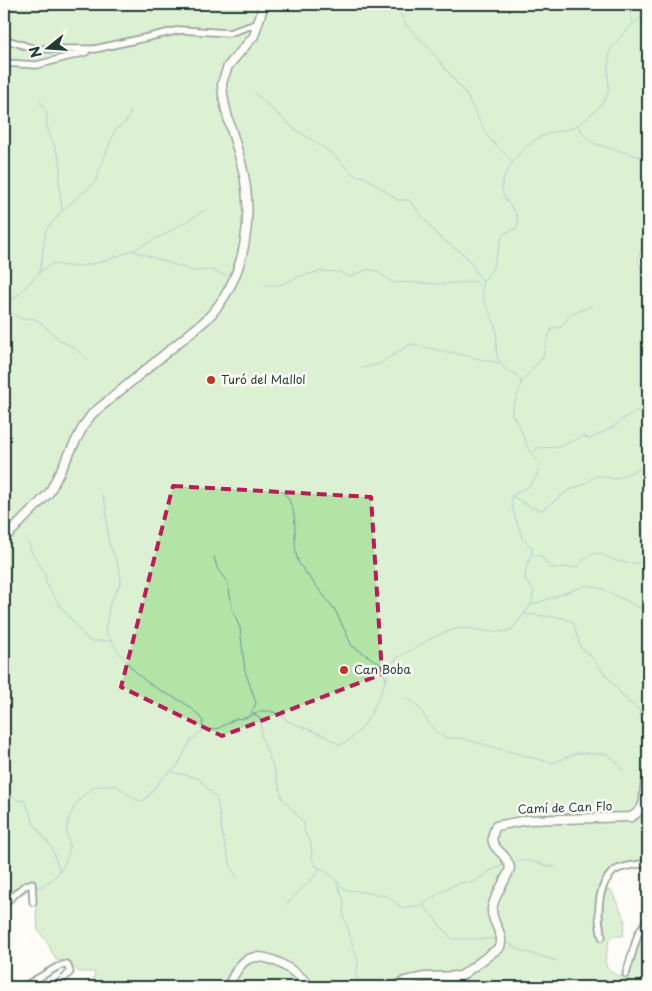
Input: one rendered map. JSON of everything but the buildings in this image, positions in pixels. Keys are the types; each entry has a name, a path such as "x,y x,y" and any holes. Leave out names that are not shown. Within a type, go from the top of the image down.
{"main road":[{"path":"4,539 49,493 84,425 92,414 206,320 222,302 230,287 242,252 248,199 222,83 226,69 248,45 259,23 264,4"},
{"name":"Camí de Can Flo","path":"393,987 405,981 419,978 461,976 500,947 501,935 494,922 492,908 510,868 506,857 494,846 492,841 496,826 527,820 631,817 642,811 645,805 648,777"},
{"path":"228,987 242,964 251,958 257,957 272,960 283,966 312,987"}],"street":[{"path":"4,63 37,65 95,49 180,30 229,33 259,23"},
{"path":"4,39 35,49 95,49"},
{"path":"602,937 599,924 600,897 608,880 614,871 648,863"},
{"path":"4,904 23,887 32,883 33,902"},
{"path":"626,974 638,934 648,918"},
{"path":"23,987 57,967 67,964 70,972 56,987"}],"highlighted area":[{"path":"173,486 371,497 382,674 222,736 121,687"}],"green space":[{"path":"4,4 648,4 648,224 638,261 645,278 645,289 648,294 648,859 627,863 606,873 599,887 595,911 599,934 604,938 603,902 607,890 611,890 625,920 623,936 615,936 609,940 605,961 607,968 617,976 629,976 636,947 648,922 648,987 176,987 172,984 147,987 138,982 128,987 88,987 95,975 94,972 79,972 67,961 56,960 46,940 38,931 34,884 31,879 4,902"}],"waterway":[{"path":"628,4 633,22"},
{"path":"483,282 492,269 502,237 505,233 517,228 518,220 516,214 502,191 502,183 510,166 524,148 536,139 576,126 601,104 608,90 608,66 612,48 620,37 639,18 648,12"},
{"path":"401,14 406,25 429,48 465,93 488,137 512,161"},
{"path":"255,93 292,127 333,154 354,175 365,177 398,200 409,200 439,237 466,256 483,282 482,295 496,330 498,358 507,371 520,378 520,389 512,409 512,415 520,427 529,451 537,460 540,468 535,479 528,487 512,496"},
{"path":"40,101 47,113 46,125 61,163 59,181 62,211 46,230 40,271"},
{"path":"63,210 95,182 115,130 127,121 131,111"},
{"path":"578,126 585,136 595,144 648,159"},
{"path":"4,305 17,296 40,272 53,263 70,266 111,259 154,240 207,209"},
{"path":"131,250 193,271 211,270 226,276"},
{"path":"265,285 281,285 298,277 321,271 340,272 350,277 368,269 376,271 392,282 445,284 475,281 481,287"},
{"path":"521,383 543,357 552,328 561,327 570,315 591,306"},
{"path":"4,308 21,319 31,318 39,321 61,341 75,348 88,360"},
{"path":"361,368 379,364 411,344 499,363"},
{"path":"532,454 537,448 559,447 583,436 590,439 615,426 627,416 648,406"},
{"path":"512,496 531,507 542,510 568,491 588,482 595,476 615,479 639,469 648,468"},
{"path":"280,488 291,504 299,564 335,610 352,646 379,663 386,679"},
{"path":"102,495 106,506 108,540 120,571 121,582 110,603 105,631 120,654 138,675 153,686 192,708 203,721 202,730"},
{"path":"35,888 53,879 62,869 69,850 68,821 82,796 92,788 115,785 137,800 144,801 164,776 177,767 191,740 202,731 219,728 235,719 245,718 261,711 270,711 281,715 288,721 325,736 340,745 351,739 367,720 394,661 399,657 434,637 456,629 463,628 490,632 511,630 531,605 534,591 525,580 526,568 533,549 522,538 512,506 512,496"},
{"path":"27,539 32,553 45,573 46,583 60,606 89,641 111,641"},
{"path":"533,555 541,556 550,568 577,567 585,559 596,554 625,563 648,562"},
{"path":"214,557 218,570 228,583 232,608 240,628 245,671 256,703 251,714"},
{"path":"531,605 588,585 603,589 648,612"},
{"path":"525,614 563,618 573,622 581,648 587,652 628,702 639,709 641,719 648,729"},
{"path":"406,698 417,706 433,729 444,737 460,738 552,763 578,753 606,754 614,759 623,771"},
{"path":"254,714 261,719 261,736 276,775 282,798 304,823 305,833 311,843 312,859 315,865 331,875 344,889 387,896 402,908 423,905 452,939 498,939"},
{"path":"172,772 198,778 217,799 223,838 231,867 237,878"},
{"path":"4,790 17,800 25,801 34,824 52,848 60,872"},
{"path":"513,862 524,860 555,867"},
{"path":"423,905 452,886 465,882 472,883 490,871 506,864"},
{"path":"286,905 315,876 319,868"},
{"path":"337,883 344,901 343,914 358,961 356,974 360,987"},
{"path":"4,910 18,896 31,889"},
{"path":"504,941 522,951 557,961"}],"place":[{"name":"Turó del Mallol","path":"211,380"},
{"name":"Can Boba","path":"344,670"}]}
